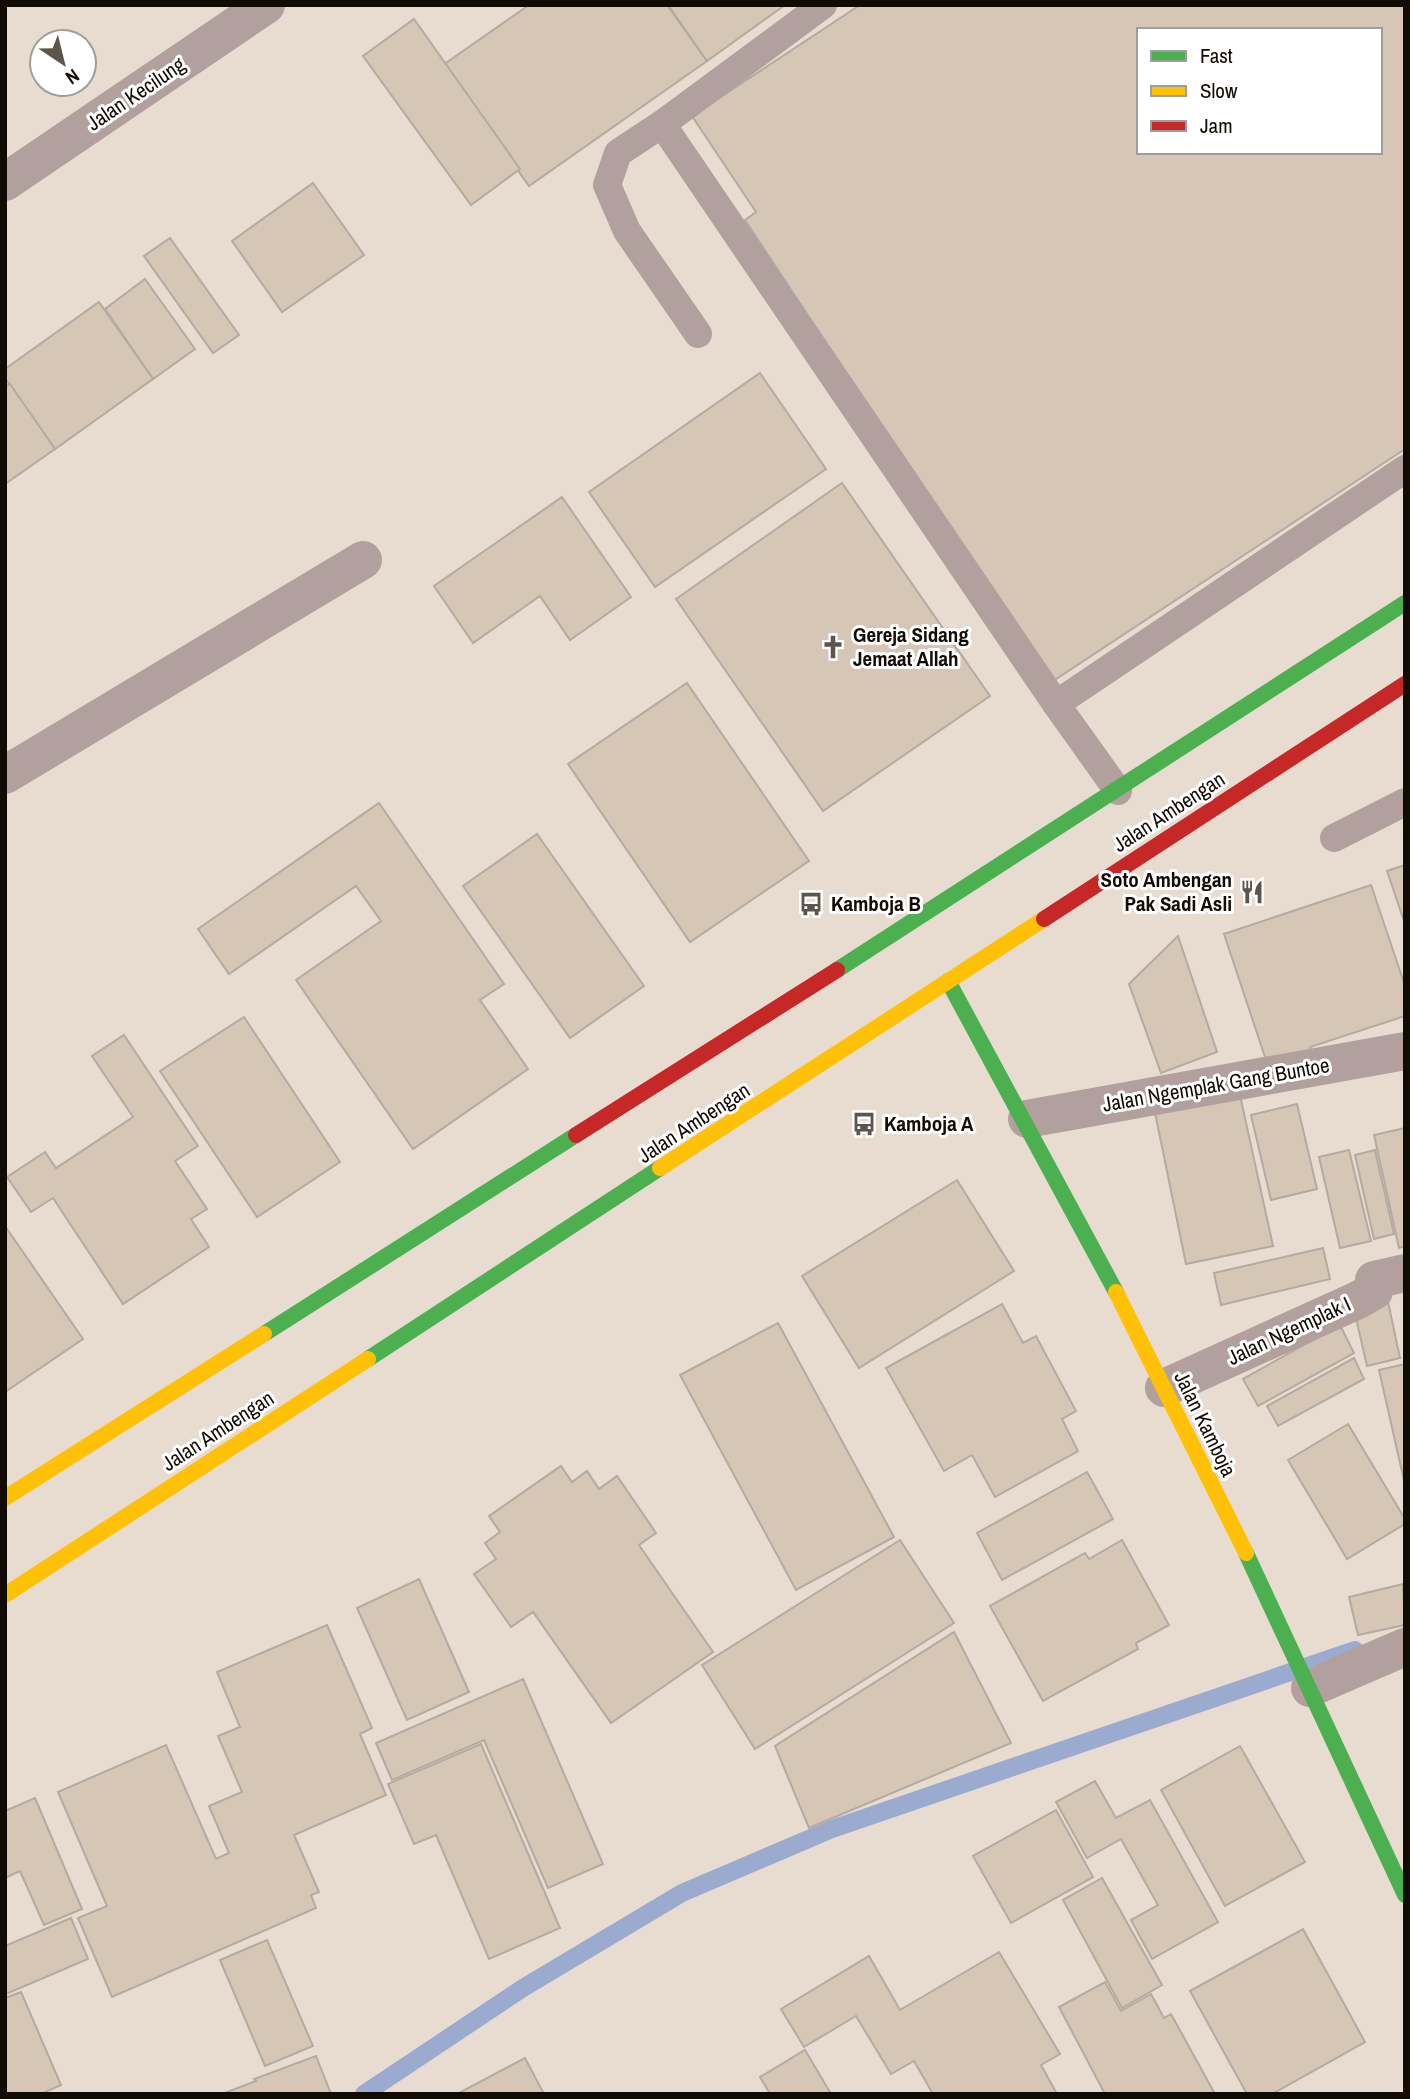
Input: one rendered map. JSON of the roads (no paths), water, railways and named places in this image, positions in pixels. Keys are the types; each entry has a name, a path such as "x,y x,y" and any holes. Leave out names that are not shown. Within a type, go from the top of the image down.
{"main road":[{"path":"5,1498 1118,791 1405,603"},
{"name":"Jalan Ambengan","path":"5,1595 1405,684"},
{"name":"Jalan Kamboja","path":"948,981 1027,1119 1164,1388 1309,1684 1405,1895"}],"street":[{"name":"Jalan Kecilung","path":"5,182 247,9"},
{"path":"5,775 363,560"},
{"name":"Jalan Ngemplak Gang Buntoe","path":"1027,1119 1405,1051"},
{"name":"Jalan Ngemplak I","path":"1164,1388 1358,1300 1374,1291 1374,1280 1405,1273"},
{"path":"1309,1684 1405,1647"}],"lane":[{"path":"698,334 627,232 607,185 618,153 662,124 822,5"},
{"path":"662,124 1055,704 1118,791"},
{"path":"1055,704 1405,469"},
{"path":"1334,838 1405,802"}],"waterway":[{"path":"364,2094 523,1988 682,1893 832,1829 1355,1650"}],"place":[{"name":"Gereja Sidang Jemaat Allah","path":"833,647"},
{"name":"Soto Ambengan Pak Sadi Asli","path":"1252,892"},
{"name":"Kamboja B","path":"811,904"},
{"name":"Kamboja A","path":"864,1124"}]}
